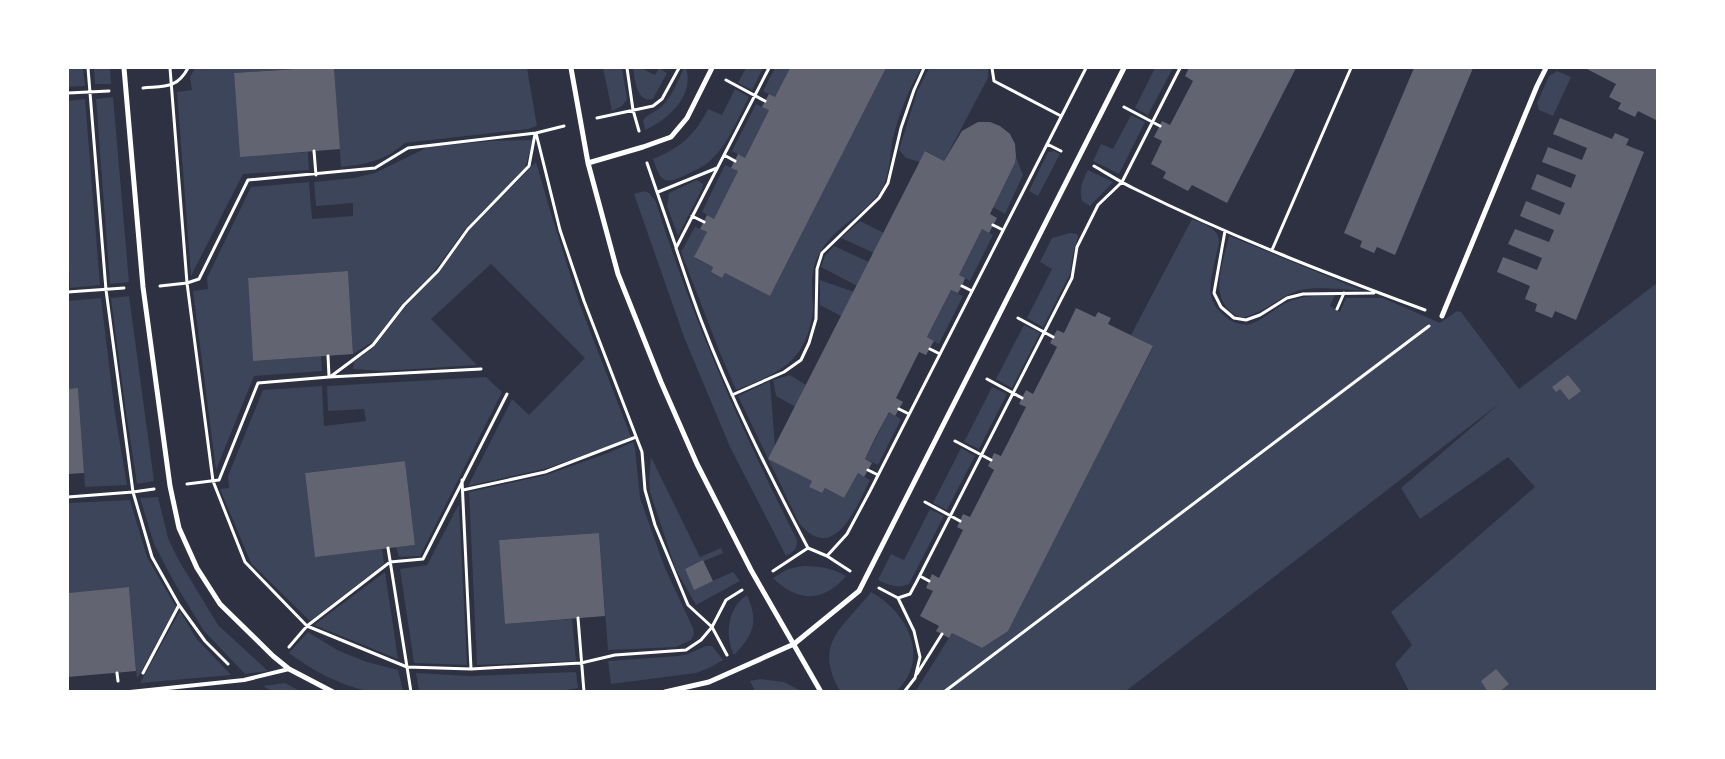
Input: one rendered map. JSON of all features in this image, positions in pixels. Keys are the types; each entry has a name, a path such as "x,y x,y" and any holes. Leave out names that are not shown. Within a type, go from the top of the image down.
{"street":[{"path":"124,68 143,287 170,486 179,528 197,568 220,604 289,669 333,692"},
{"path":"571,68 588,162 618,274 661,382 697,464 751,570 821,692"},
{"path":"665,692 710,682 794,644 860,591 1124,68"},
{"path":"1442,316 1546,68"},
{"path":"588,162 671,137 687,118 711,70"}],"lane":[{"path":"131,691 244,680 289,669"}],"path":[{"path":"88,68 106,290 133,492 152,556 179,605 205,641 244,680"},
{"path":"170,68 187,284 213,481 245,562 308,626 407,667 472,669 581,663 615,655 686,650 701,640 712,628"},
{"path":"68,93 90,93 171,85 183,78 188,68"},
{"path":"187,284 199,279 248,180 375,168 408,148 536,132 653,106 662,99 679,68"},
{"path":"769,68 676,248 701,321 732,395 770,477 808,548 827,556 898,598 914,630 920,657 915,676"},
{"path":"732,395 784,372 801,360 809,343 816,319 817,269 822,253 879,198 888,183 901,128 924,68"},
{"path":"992,68 994,81 1061,116"},
{"path":"827,556 847,534 1086,68"},
{"path":"898,598 910,594 920,576 1072,278 1077,247 1088,223 1098,205 1122,182 1180,68"},
{"path":"1272,250 1351,68"},
{"path":"711,70 765,101"},
{"path":"1108,99 1160,126"},
{"path":"329,377 373,345 404,305 438,271 468,229 529,166 536,132"},
{"path":"536,132 560,230 590,318 642,452 645,490 655,525 688,605 712,628 735,671"},
{"path":"314,151 316,175"},
{"path":"724,155 735,161"},
{"path":"1078,158 1152,197 1225,230 1377,293 1442,316"},
{"path":"658,192 717,167"},
{"path":"692,216 704,222"},
{"path":"993,225 1003,230"},
{"path":"1225,230 1214,293 1221,307 1234,318 1246,320 1260,315 1287,298 1303,294 1377,293"},
{"path":"962,286 972,291"},
{"path":"1337,309 1344,293"},
{"path":"1002,310 1053,337"},
{"path":"944,692 1442,316"},
{"path":"930,348 940,354"},
{"path":"328,356 329,377"},
{"path":"213,481 219,480 258,383 329,377 482,369"},
{"path":"971,370 1022,398"},
{"path":"278,660 308,626 390,562 423,559 507,394"},
{"path":"899,410 909,414"},
{"path":"939,433 991,460"},
{"path":"462,490 545,472 636,437"},
{"path":"868,470 878,475"},
{"path":"462,480 472,669"},
{"path":"68,497 133,492"},
{"path":"908,494 960,521"},
{"path":"388,548 411,692"},
{"path":"920,576 929,581"},
{"path":"131,691 179,605"},
{"path":"578,618 584,692"},
{"path":"904,692 942,634"}],"shaded area":[{"path":"68,68 83,68 85,86 68,87"},
{"path":"94,68 110,68 111,84 95,84"},
{"path":"195,68 310,68 234,73 240,156 308,152 309,170 243,174 191,276 177,92 192,90 190,77"},
{"path":"334,68 527,68 537,126 528,129 405,143 390,154 375,161 341,167"},
{"path":"603,68 622,68 627,99 622,106 612,111"},
{"path":"633,68 641,68 655,75 659,68 667,73 653,99 647,99 640,94 637,89"},
{"path":"684,68 686,68 688,78 687,88 678,105 662,120 645,130 643,120 666,102"},
{"path":"746,68 763,68 752,90 738,83"},
{"path":"775,68 790,68 775,97 763,91"},
{"path":"886,68 921,68 908,93 898,120 883,187 868,205 832,237 818,256 813,275 812,319 804,343 798,353 790,362 771,375 736,390 681,252 695,227 707,232 695,258 713,267 711,272 722,278 725,273 770,296"},
{"path":"929,68 988,68 988,78 944,161 926,151 920,162 906,158 899,150 917,92"},
{"path":"1155,68 1173,68 1148,115 1135,108"},
{"path":"1557,71 1571,77 1553,116 1539,110 1537,103 1549,76"},
{"path":"735,89 749,97 723,146 705,165 677,179 663,179 653,159 686,140 698,126 708,109 722,115"},
{"path":"113,97 129,282 110,284 96,99"},
{"path":"85,99 100,285 70,288 68,101"},
{"path":"756,104 769,110 745,158 732,151"},
{"path":"1131,115 1145,122 1119,174 1093,161 1101,144 1113,149"},
{"path":"533,140 525,168 466,228 432,274 402,304 374,341 353,354 348,271 248,278 253,361 321,356 322,371 254,376 216,470 193,291 208,289 207,278 251,187 309,182 312,219 353,216 353,203 316,206 314,182 354,178 375,173 428,147 492,141"},
{"path":"1054,151 1060,154 1038,196 1029,191 1048,152"},
{"path":"1016,157 1023,175 1005,214 993,207 1015,163"},
{"path":"536,162 580,305 631,437 606,448 544,469 468,486 512,399 529,415 585,358 491,264 431,319 477,365 383,371 353,369 354,362 374,347 406,306 440,271 470,230"},
{"path":"725,165 738,171 714,219 702,212"},
{"path":"1088,170 1113,182 1090,206 1082,201 1081,193 1083,181"},
{"path":"697,180 703,184 702,189 678,236 667,206 669,193"},
{"path":"644,191 649,193 656,202 670,246 719,374 797,540 794,550 786,556 730,447 684,337 634,194"},
{"path":"1192,219 1210,227 1218,237 1219,242 1210,290 1216,307 1231,320 1240,324 1250,324 1282,305 1298,298 1309,296 1335,295 1330,306 1340,312 1346,298 1383,298 1440,323 1457,311 1461,312 1519,389 1657,283 1657,691 1409,691 1395,664 1412,645 1391,612 1535,487 1508,457 1420,519 1401,488 1500,403 1126,691 915,692 952,633 982,648 1008,630 1153,347 1131,335"},
{"path":"860,221 884,233 874,253 841,238"},
{"path":"982,229 993,235 970,281 959,275"},
{"path":"1070,233 1077,234 1078,237 1070,274 1043,327 1027,318 1052,269 1040,262 1052,238"},
{"path":"1229,236 1361,290 1322,288 1300,290 1246,317 1239,317 1224,305 1219,286"},
{"path":"834,246 869,262 857,286 821,267 825,256"},
{"path":"820,280 854,292 841,316 820,305"},
{"path":"951,290 963,296 939,344 927,337"},
{"path":"129,296 154,481 137,484 111,298"},
{"path":"101,298 115,414 127,485 85,487 78,389 68,389 68,301"},
{"path":"1024,325 1040,333 1012,388 996,379"},
{"path":"790,375 806,385 796,407 776,396 773,380"},
{"path":"486,377 502,392 420,556 399,557 396,547 415,545 405,461 305,473 315,556 382,549 384,564 310,621 251,563 220,489 229,488 228,476 263,390 322,386 324,426 366,421 364,409 328,411 327,386"},
{"path":"770,381 775,447 769,459 812,481 809,487 822,493 825,488 844,498 858,473 870,480 851,516 843,527 833,535 823,538 812,535 799,523 738,396"},
{"path":"992,387 1007,394 979,449 964,442"},
{"path":"889,412 901,419 878,465 865,459"},
{"path":"633,442 640,498 665,568 693,628 694,634 691,640 676,647 608,650 599,533 499,540 506,624 572,619 576,661 477,665 469,492 546,475"},
{"path":"961,448 975,456 947,510 933,503"},
{"path":"651,457 700,557 721,548 723,553 685,569 694,589 733,572 740,581 696,605 676,570 650,492"},
{"path":"158,497 168,538 178,559 218,625 268,671 245,674 204,631 174,582 154,544 140,498"},
{"path":"130,500 147,557 176,607 137,679 129,587 68,593 68,503"},
{"path":"459,504 467,665 414,663 400,569 427,565"},
{"path":"930,509 944,516 909,584 889,585 878,580 891,554 904,560"},
{"path":"803,566 825,568 846,576 828,591 810,596 791,592 773,578 788,569"},
{"path":"385,572 398,659 314,625"},
{"path":"871,592 895,611 904,623 910,636 913,650 912,664 907,678 897,691 840,691 832,674 829,660 830,648 842,626"},
{"path":"747,595 753,613 752,627 746,641 734,655 729,639 730,622 736,607"},
{"path":"180,611 196,638 231,675 140,683"},
{"path":"308,632 337,650 367,662 398,670 403,691 367,691 336,681 307,665 289,653"},
{"path":"706,646 712,646 723,660 696,673 611,684 608,661 678,656"},
{"path":"576,672 578,688 555,692 419,691 416,673 470,676"},
{"path":"760,679 784,682 801,691 755,691 750,681"},
{"path":"285,683 300,691 271,691 263,686"}],"building":[{"path":"334,68 340,149 240,157 234,73"},
{"path":"790,68 886,68 770,296 725,273 722,278 711,272 713,267 694,257 707,232 700,229 707,215 714,219 738,171 731,168 738,154 745,158 769,110 762,107 765,101 769,94 775,97"},
{"path":"1189,68 1296,68 1227,203 1192,185 1188,191 1163,178 1166,172 1151,164 1162,141 1154,137 1162,121 1170,125 1193,81 1185,76"},
{"path":"1414,68 1473,68 1395,255 1377,247 1374,253 1360,247 1362,241 1344,233"},
{"path":"1585,68 1658,68 1658,121 1638,111 1635,117 1618,109 1621,103 1609,97 1616,84"},
{"path":"1560,118 1612,139 1615,133 1629,139 1626,145 1644,152 1576,320 1555,311 1552,318 1535,311 1537,304 1525,299 1530,286 1497,272 1503,257 1537,270 1542,258 1508,244 1515,229 1549,242 1554,230 1520,216 1526,201 1560,215 1565,203 1531,189 1537,174 1571,188 1576,175 1542,162 1548,147 1582,160 1587,148 1553,134"},
{"path":"978,122 990,122 1000,126 1010,134 1015,144 1015,163 990,214 997,218 989,233 982,229 959,275 965,278 962,286 958,293 951,290 927,337 934,341 926,355 919,352 896,398 903,402 895,416 889,412 865,459 872,463 864,477 858,473 844,498 825,488 822,493 809,487 812,481 768,459 925,151 944,161 962,131"},
{"path":"348,271 353,354 253,361 248,278"},
{"path":"1076,308 1095,317 1098,312 1111,318 1108,324 1153,346 1008,631 982,648 952,633 949,638 936,631 939,626 920,616 933,591 926,588 932,574 939,578 963,530 957,527 963,514 970,517 994,470 988,466 994,453 1001,456 1026,407 1019,404 1026,390 1033,394 1057,347 1050,343 1057,330 1064,333"},
{"path":"1568,375 1581,391 1569,400 1560,389 1556,392 1552,387"},
{"path":"78,388 84,473 68,474 68,389"},
{"path":"405,461 415,545 315,557 305,473"},
{"path":"599,533 605,616 505,624 499,540"},
{"path":"703,560 713,581 694,590 685,569"},
{"path":"129,587 136,671 68,677 68,593"},
{"path":"1496,669 1509,684 1499,692 1488,692 1481,681"}]}
